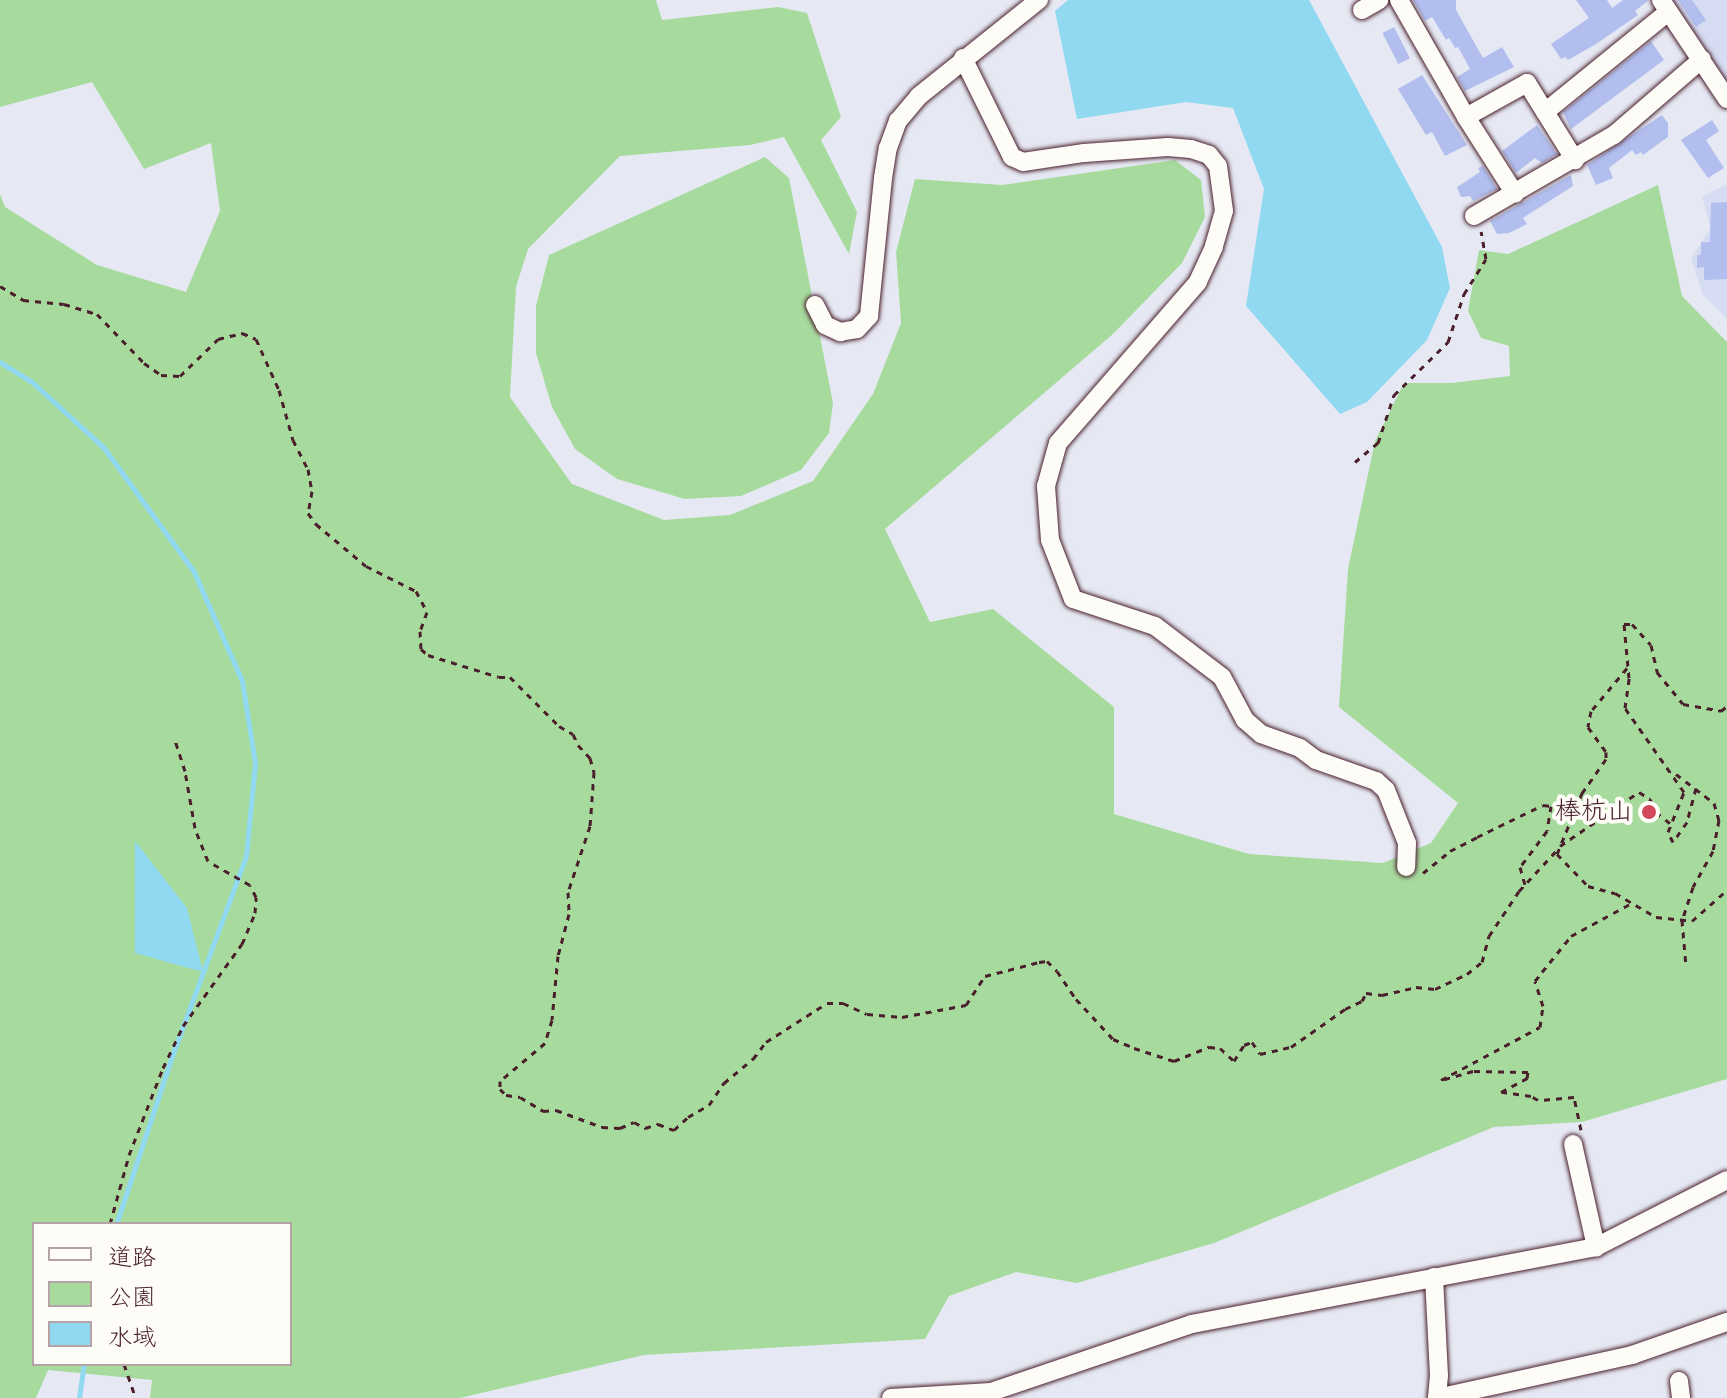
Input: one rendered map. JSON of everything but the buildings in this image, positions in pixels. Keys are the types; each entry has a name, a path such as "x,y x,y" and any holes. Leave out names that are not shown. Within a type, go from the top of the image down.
{"street":[{"path":"815,305 825,325 840,332 857,329 869,316 888,148 898,121 912,104 963,58 1039,0"},
{"path":"1362,10 1379,0"},
{"path":"1399,0 1466,117 1515,194"},
{"path":"1545,112 1665,6 1727,99"},
{"path":"963,58 1012,157 1023,162 1084,153 1168,147 1191,149 1209,155 1218,166 1224,211 1214,247 1198,282 1058,443 1046,486 1050,540 1073,599 1087,607 1155,626 1222,677 1245,720 1261,734 1300,748 1316,760 1376,781 1386,790 1407,843 1406,867"},
{"path":"1474,216 1614,135 1702,59"},
{"path":"1466,117 1527,83 1575,160"},
{"path":"1577,1137 1596,1247"},
{"path":"891,1398 991,1392 1192,1324 1596,1247 1727,1180"},
{"path":"1434,1277 1439,1375 1437,1398 1632,1355 1727,1322"}],"path":[{"path":"1355,462 1378,443 1394,395 1448,342 1464,294 1486,259 1484,236 1474,216"},
{"path":"0,286 23,300 64,304 97,314 144,363 161,375 180,376 218,339 242,333 256,339 279,390 293,440 308,469 312,491 308,513 316,524 366,566 416,591 427,612 420,631 421,649 428,655 499,677 510,677 559,726 573,734 590,758 594,772 590,826 568,892 569,914 558,956 552,1020 545,1043 500,1081 500,1089 506,1095 520,1097 543,1111 556,1110 602,1127 620,1128 634,1122 645,1128 658,1124 674,1130 709,1105 724,1083 753,1059 766,1042 827,1003 843,1003 867,1014 902,1017 966,1005 985,976 1047,961 1113,1039 1174,1061 1209,1047 1220,1048 1234,1061 1244,1045 1252,1042 1260,1054 1291,1047 1345,1009 1362,1001 1366,993 1382,995 1416,987 1435,989 1467,974 1482,962 1489,936 1525,884 1558,849 1639,792 1650,799 1656,805 1656,812 1671,824"},
{"path":"1696,788 1687,822 1673,842 1668,839 1671,824 1684,792 1625,708 1628,666 1626,622 1651,645 1657,672 1683,704 1721,711 1727,706"},
{"path":"1558,849 1572,823 1582,793 1606,759 1606,752 1588,727 1591,711 1628,666"},
{"path":"111,1222 129,1155 176,1040 242,944 255,913 256,897 250,885 208,861 195,828 185,771 175,741"},
{"path":"1673,773 1714,803 1719,820 1713,851 1693,887 1682,920 1686,967"},
{"path":"1406,867 1409,872 1422,873 1450,851 1543,805 1551,806 1547,831 1520,867 1525,884"},
{"path":"1558,849 1588,886 1615,893 1656,917 1699,918 1727,890"},
{"path":"1577,1137 1574,1097 1538,1100 1501,1092 1527,1078 1528,1072 1473,1071 1441,1080 1540,1027 1544,1016 1535,981 1571,936 1630,904"},
{"path":"125,1366 136,1398"}],"shaded area":[{"path":"1670,0 1727,0 1727,82 1693,32"},
{"path":"1727,184 1727,319 1703,295 1691,258 1711,228 1702,197"}],"green space":[{"path":"0,0 656,0 662,20 778,7 807,13 841,117 821,140 857,212 849,254 784,137 750,145 620,156 528,249 516,287 510,397 572,484 664,520 730,515 813,481 873,394 901,323 896,252 915,179 1002,185 1175,160 1201,180 1205,217 1182,263 1113,334 885,529 930,622 993,609 1114,707 1114,814 1249,854 1383,863 1431,843 1458,803 1339,707 1348,569 1375,441 1404,383 1452,383 1510,376 1509,346 1481,338 1468,311 1479,250 1508,254 1658,185 1682,296 1727,342 1727,1079 1582,1122 1494,1127 1214,1243 1077,1283 1016,1272 949,1296 925,1339 644,1355 460,1398 150,1398 152,1380 48,1370 36,1398 0,1398 0,194 5,207 97,265 186,292 220,211 211,143 144,169 92,82 0,107"},
{"path":"765,157 789,178 833,403 829,433 801,470 741,496 685,499 617,479 575,449 552,407 536,353 536,306 549,255"}],"water":[{"path":"1068,0 1309,0 1442,247 1450,288 1427,340 1367,402 1340,414 1246,306 1264,189 1233,108 1186,102 1077,119 1055,11"},
{"path":"135,841 187,908 203,972 135,953"}],"waterway":[{"path":"0,362 31,381 104,448 194,572 242,681 255,763 246,856 173,1053 117,1222"},
{"path":"79,1398 84,1366"}],"place":[{"name":"棒杭山","path":"1649,812"}]}
